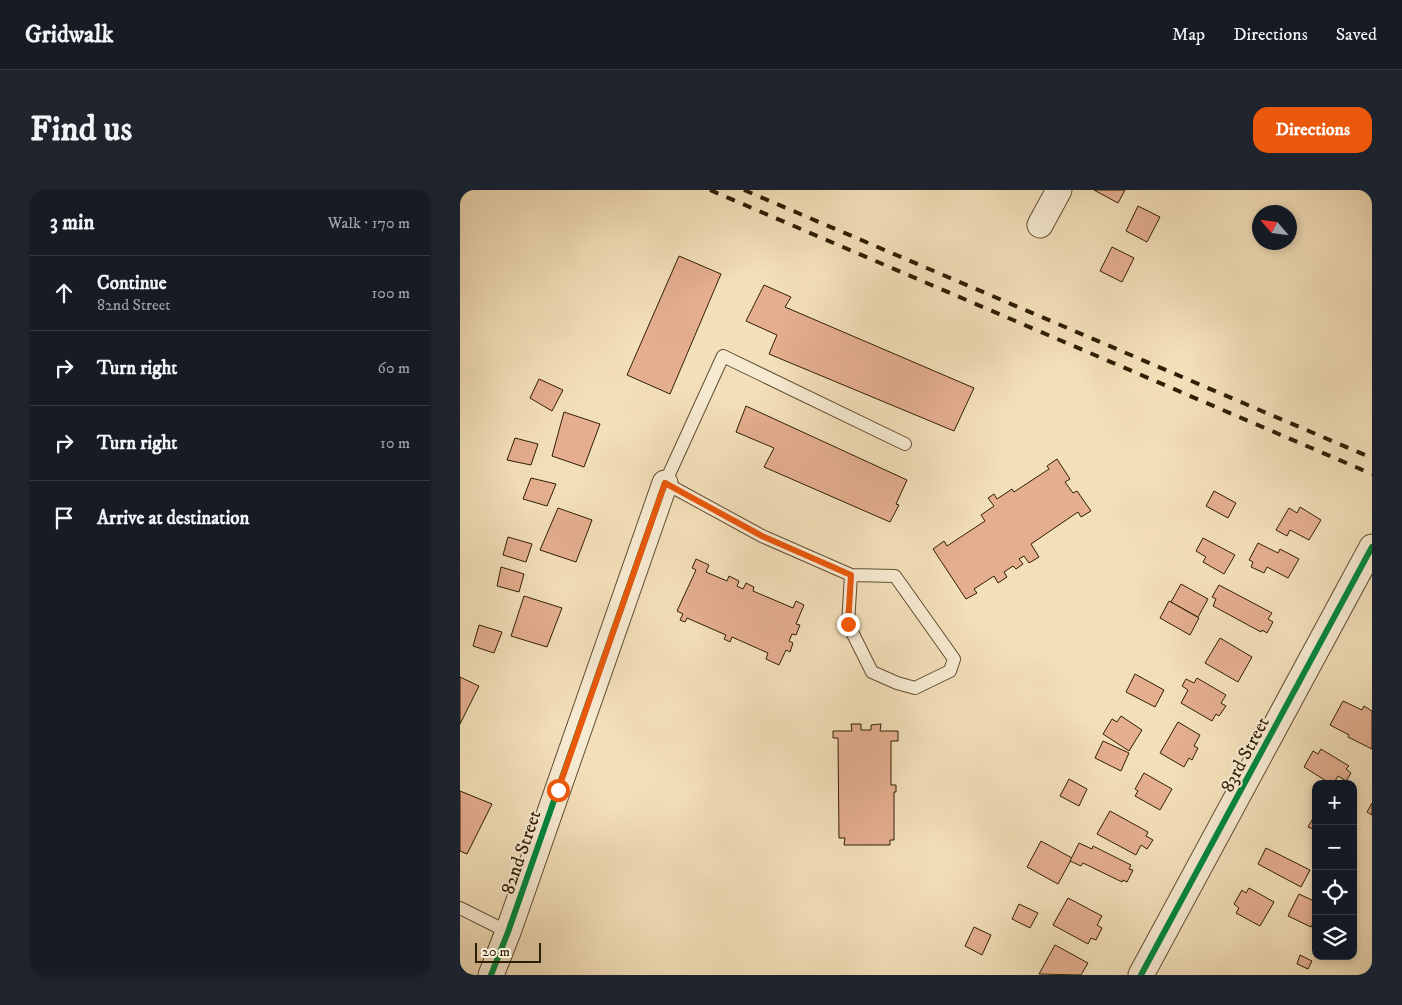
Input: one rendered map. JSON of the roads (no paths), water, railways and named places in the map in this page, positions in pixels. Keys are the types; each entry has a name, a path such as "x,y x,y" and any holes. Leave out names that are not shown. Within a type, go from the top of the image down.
{"street":[{"path":"1040,225 1059,190"},
{"name":"82nd Street","path":"491,975 508,932 665,483"},
{"name":"83rd Street","path":"1142,975 1372,547"}],"lane":[{"path":"851,575 848,624 872,672 897,683 915,688 950,671 954,659 896,576 851,575 762,536 665,483 723,356 905,444"},
{"path":"460,908 508,932"}],"railway":[{"path":"710,190 1372,474"},
{"path":"744,190 1372,458"}]}
